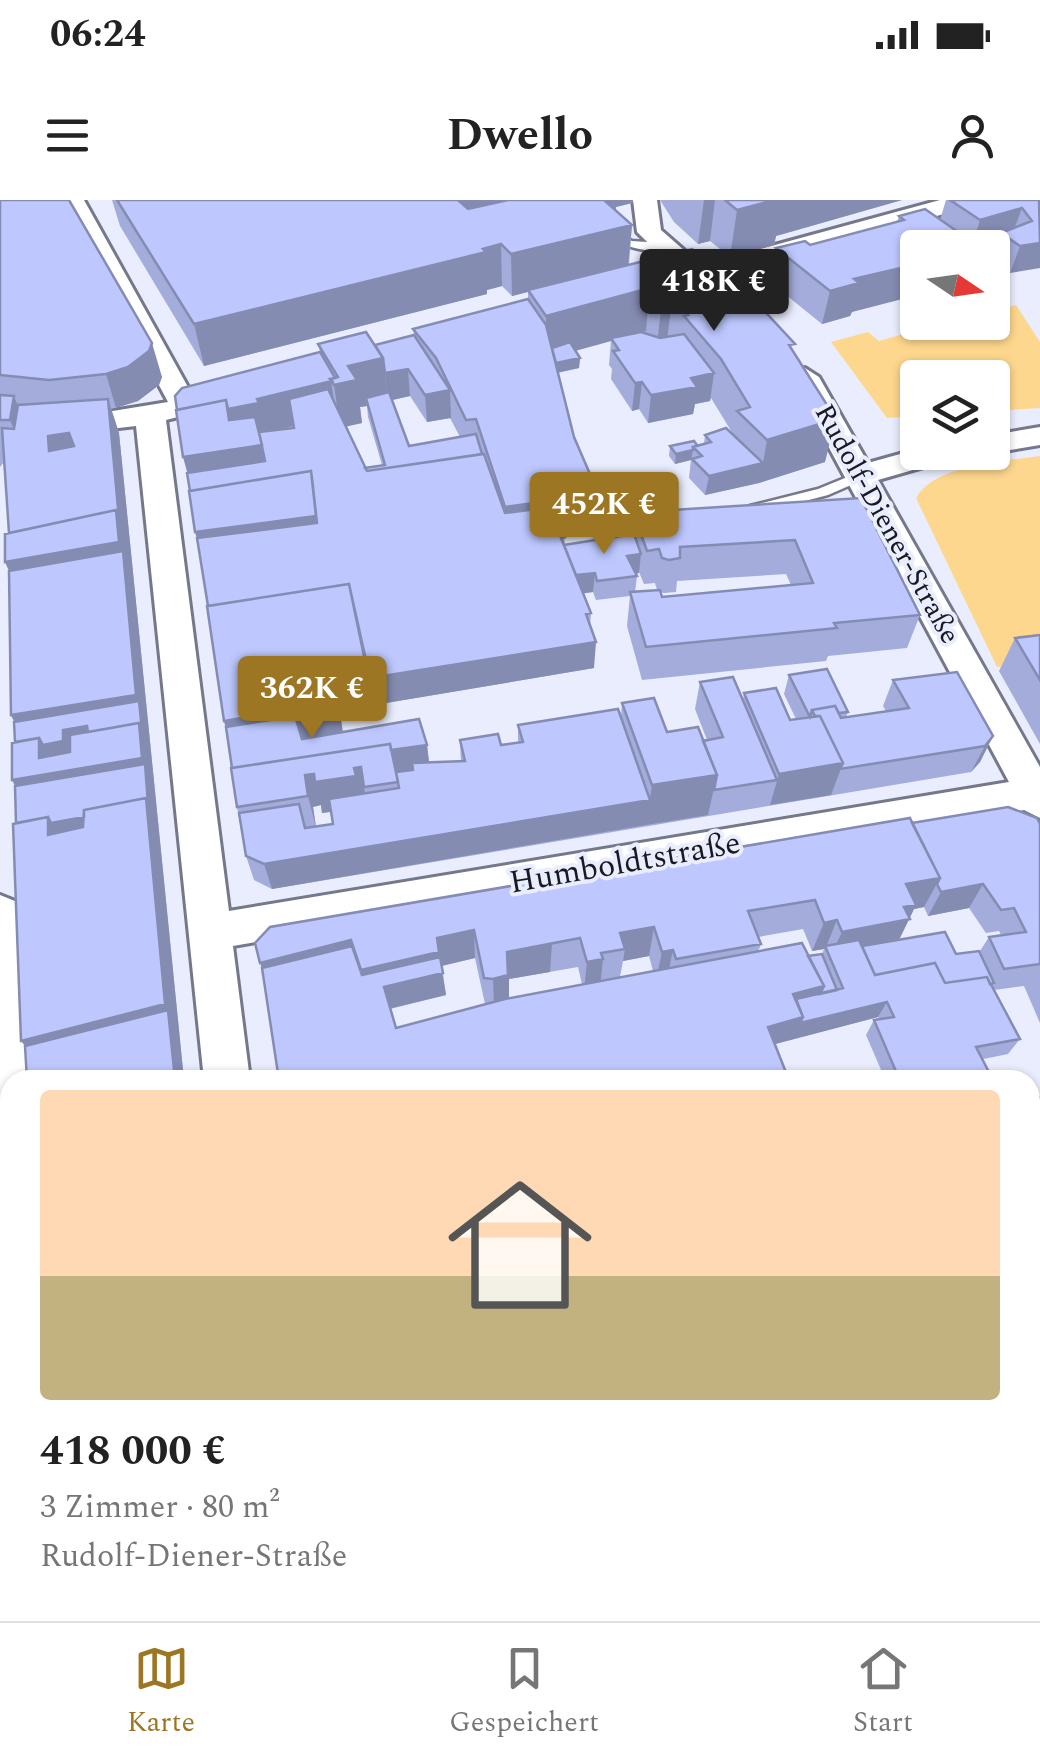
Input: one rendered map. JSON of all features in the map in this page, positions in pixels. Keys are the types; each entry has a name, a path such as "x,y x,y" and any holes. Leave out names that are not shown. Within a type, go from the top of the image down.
{"street":[{"path":"645,200 649,232 725,300"},
{"path":"637,290 967,200"},
{"path":"78,212 119,216"},
{"path":"78,212 185,407"},
{"name":"Rudolf-Diener-Straße","path":"781,350 808,381 1038,796"},
{"path":"0,421 35,427 80,426 258,389"},
{"path":"150,414 226,1070"},
{"path":"1010,441 1040,436"},
{"path":"862,475 900,464"},
{"name":"Humboldtstraße","path":"209,932 1038,796"},
{"path":"0,913 3,1070"}],"lane":[{"path":"602,230 629,244 662,247"},
{"path":"734,513 824,492 862,475"}],"shaded area":[{"path":"1016,305 1040,342 1040,408 1010,410 1010,360 900,360 900,417 887,418 831,342 868,332 879,341 900,335 900,340 1010,340 1010,307"},
{"path":"1040,456 1040,664 997,667 916,498 925,487 954,471 1010,470 1010,460"}],"building":[{"path":"0,200 69,200 152,343 149,351 128,367 106,374 49,380 0,375"},
{"path":"117,200 462,200 459,201 468,209 508,200 604,200 632,225 511,254 501,244 483,249 486,252 194,324"},
{"path":"725,200 774,200 737,210"},
{"path":"950,200 1039,200 1040,243 1020,246 1010,239 1009,230 1032,221 1022,208 980,220"},
{"path":"925,209 955,230 900,230 900,268 854,279 859,283 830,291 776,248 805,241 810,245 904,220 899,216"},
{"path":"692,249 758,304 795,344 789,345 836,419 767,440 737,411 750,407 721,359 684,316 688,315 672,299 662,301 650,288 546,316 528,290"},
{"path":"528,299 546,325 574,437 596,488 570,492 571,498 505,507 476,419 466,420 436,358 413,329"},
{"path":"366,332 383,358 348,366 357,380 334,385 330,379 338,377 318,344"},
{"path":"641,332 660,338 684,334 714,373 691,378 697,387 651,395 642,382 635,383 613,351 619,350 611,338"},
{"path":"414,335 450,390 425,395 408,369 385,373 383,358 375,345"},
{"path":"570,342 580,358 556,363 552,348"},
{"path":"320,352 335,378 332,381 228,409 226,400 177,410 175,396 182,388"},
{"path":"328,389 367,471 484,454 505,513 552,507 562,522 565,537 561,538 591,613 586,614 596,642 370,678 349,584 208,606 197,538 317,523 311,471 190,491 187,473 265,461 259,432 294,428 289,399"},
{"path":"389,392 409,446 476,434 482,454 367,471 365,468 385,465 366,398"},
{"path":"0,395 14,396 10,420 0,420"},
{"path":"108,399 119,519 116,510 9,533 2,428 14,429 18,405","holes":["69,433 74,446 49,451 48,436"]},
{"path":"226,400 229,420 255,417 262,445 183,457 176,410"},
{"path":"726,428 763,463 709,476 692,459 702,456 693,447 711,442 705,435"},
{"path":"694,441 697,445 693,450 676,454 670,446"},
{"path":"311,471 316,516 195,532 189,491"},
{"path":"861,498 920,615 834,623 837,628 646,647 630,592 660,590 662,597 813,583 795,540 680,547 680,558 669,560 662,558 659,549 647,551 636,520 672,510"},
{"path":"116,510 119,542 5,562 5,534"},
{"path":"634,534 641,554 627,556 637,576 597,581 595,573 576,575 564,545"},
{"path":"123,551 136,695 11,715 9,571"},
{"path":"349,584 365,661 331,667 337,702 224,721 207,606"},
{"path":"1040,635 1040,680 1015,638"},
{"path":"827,669 848,712 839,713 835,706 812,710 810,717 789,675"},
{"path":"957,672 993,736 985,746 840,769 843,763 820,716 812,710 835,706 841,718 909,708 893,680"},
{"path":"733,677 777,780 714,790 717,775 703,741 723,737 700,682"},
{"path":"776,688 790,720 820,716 843,763 779,774 744,693"},
{"path":"654,698 667,732 698,727 717,775 652,785 622,703"},
{"path":"139,701 142,730 139,723 88,732 87,726 63,730 63,741 43,745 39,738 15,742 14,722"},
{"path":"618,709 650,800 264,864 246,856 239,813 299,804 305,828 333,824 329,799 399,788 396,772 413,770 412,763 465,761 460,740 498,734 501,745 523,742 518,725"},
{"path":"295,716 302,739 419,719 427,745 391,750 390,744 232,768 226,727"},
{"path":"139,723 142,758 12,780 12,743 39,738 39,758 70,752 70,735"},
{"path":"390,744 398,782 364,787 361,767 354,768 356,776 315,782 314,774 305,775 308,796 237,807 231,768"},
{"path":"145,764 148,804 146,798 84,810 84,817 51,823 48,817 16,823 15,786"},
{"path":"146,798 165,1004 21,1041 13,824 48,817 48,835 83,827 84,810"},
{"path":"1008,807 1037,818 1040,824 1040,964 1004,969 989,937 1026,932 1014,908 1001,910 983,884 941,892 937,884 940,878 912,823"},
{"path":"910,818 940,878 906,884 916,905 904,907 910,919 842,932 837,920 824,923 815,900 748,911 761,944 676,959 673,950 662,952 654,927 620,933 625,949 601,953 603,959 587,962 580,938 507,952 508,975 493,979 484,978 474,930 437,938 439,952 361,970 351,940 260,963 255,943 270,927"},
{"path":"945,932 956,954 979,951 994,983 990,984 987,977 945,983 935,963 875,975 862,946"},
{"path":"859,940 875,975 935,963 945,983 987,977 1020,1039 976,1047 988,1070 895,1070 874,1020 894,1017 887,1002 800,1023 803,1017 796,999 843,988 825,946"},
{"path":"802,943 824,986 793,994 803,1017 768,1027 785,1070 277,1070 262,968 352,946 362,975 440,957 443,973 384,987 396,1028 505,999"},
{"path":"822,954 837,990 820,994 824,986 808,956"},
{"path":"168,1010 174,1070 26,1070 25,1046"}]}
